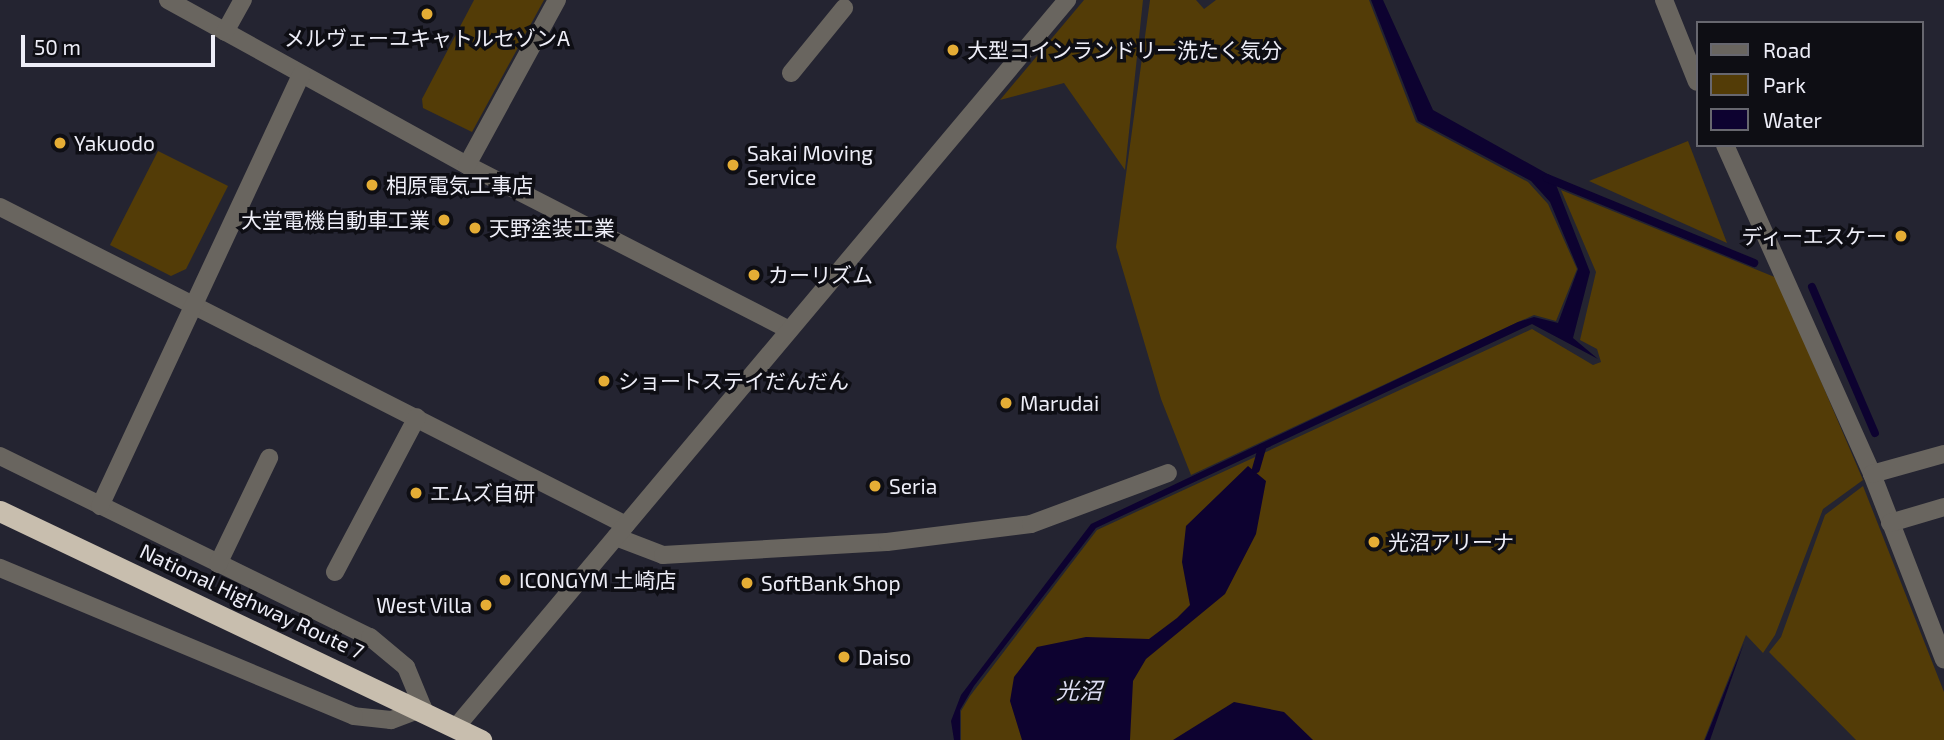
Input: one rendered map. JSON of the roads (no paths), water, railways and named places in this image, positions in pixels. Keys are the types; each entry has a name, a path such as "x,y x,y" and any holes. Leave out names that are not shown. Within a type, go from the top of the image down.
{"highway":[{"name":"National Highway Route 7","path":"0,511 423,708 481,740"}],"street":[{"path":"168,0 467,165 789,330"},
{"path":"225,32 243,0"},
{"path":"467,165 557,0"},
{"path":"456,727 1067,0"},
{"path":"1664,0 1696,80"},
{"path":"791,73 841,3"},
{"path":"100,506 192,301 301,75"},
{"path":"1725,147 1872,474 1944,660"},
{"path":"0,207 192,301 416,417 663,555 887,542 1031,524 1168,473"},
{"path":"335,572 416,417"},
{"path":"1872,474 1944,454"},
{"path":"0,457 393,653 406,667 423,708 391,719 354,716 0,568"},
{"path":"218,564 269,458"},
{"path":"1890,523 1944,507"}],"water":[{"path":"1371,0 1383,0 1433,110 1553,177 1590,272 1573,338 1598,359 1532,324 1096,528 974,686 960,710 960,740 954,740 951,721 961,695 1091,524 1518,322 1534,317 1558,323 1578,269 1550,202 1531,181 1418,121"},
{"name":"光沼","path":"1248,466 1266,481 1256,534 1225,594 1146,659 1133,681 1130,740 1022,740 1010,701 1014,677 1037,647 1086,637 1149,639 1177,618 1190,605 1182,562 1186,526"},
{"path":"1744,643 1710,740 1705,740"},
{"path":"1234,702 1284,712 1313,740 1173,740"}],"waterway":[{"path":"1547,178 1754,263"},
{"path":"1812,287 1875,433"},
{"path":"1256,469 1262,448"}],"place":[{"name":"メルヴェーユキャトルセゾンA","path":"427,14"},
{"name":"大型コインランドリー洗たく気分","path":"953,50"},
{"name":"Yakuodo","path":"60,143"},
{"name":"Sakai Moving Service","path":"733,165"},
{"name":"相原電気工事店","path":"372,185"},
{"name":"大堂電機自動車工業","path":"444,220"},
{"name":"天野塗装工業","path":"475,228"},
{"name":"ディーエスケー","path":"1901,236"},
{"name":"カーリズム","path":"754,275"},
{"name":"ショートステイだんだん","path":"604,381"},
{"name":"Marudai","path":"1006,403"},
{"name":"Seria","path":"875,486"},
{"name":"エムズ自研","path":"416,493"},
{"name":"光沼アリーナ","path":"1374,542"},
{"name":"ICONGYM 土崎店","path":"505,580"},
{"name":"SoftBank Shop","path":"747,583"},
{"name":"West Villa","path":"486,605"},
{"name":"Daiso","path":"844,657"}]}
